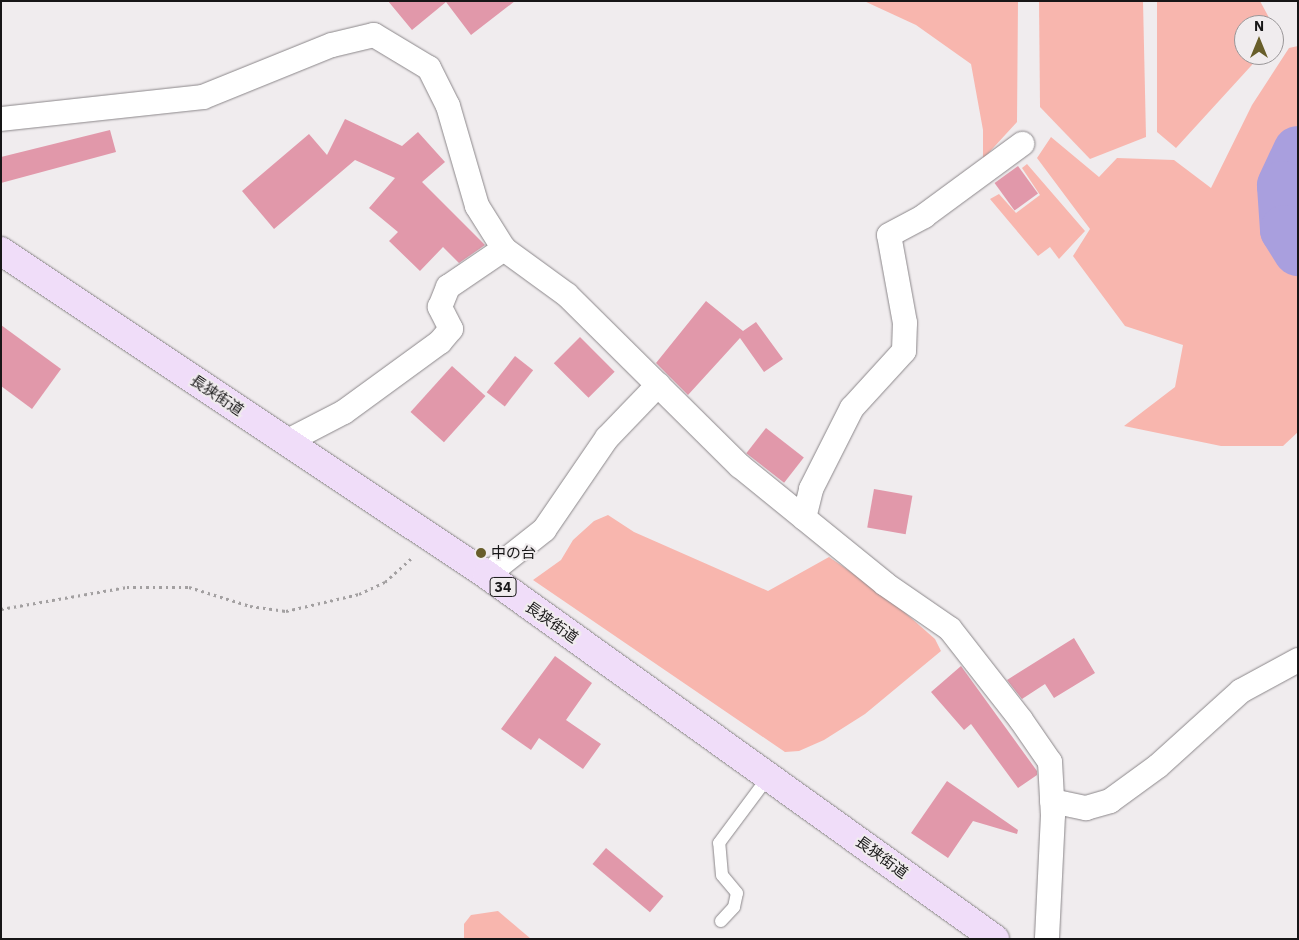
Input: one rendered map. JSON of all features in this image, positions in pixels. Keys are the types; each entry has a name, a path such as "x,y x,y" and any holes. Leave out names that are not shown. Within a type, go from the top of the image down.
{"main road":[{"name":"長狭街道","path":"1,251 487,575 995,939"}],"street":[{"path":"1,119 203,97 332,45 374,35 429,68 448,106 477,206 504,249 567,295 740,466 804,518 950,629 1050,762 1052,801 1047,939"},
{"path":"804,518 811,489 852,408 904,351 904,324 889,235 924,216 1022,144"},
{"path":"286,442 344,412 440,342 451,329 440,307 448,287 504,249"},
{"path":"487,575 544,530 607,438 658,385"},
{"path":"1052,801 1086,808 1110,801 1158,766 1241,691 1298,660"}],"lane":[{"path":"721,921 734,907 737,893 722,875 719,843 769,776"}],"path":[{"path":"1,609 127,587 189,587 250,606 286,611 334,603 385,582 433,539"}],"shaded area":[{"path":"864,1 1018,1 1017,122 983,159 983,130 971,64 916,25"},
{"path":"1039,1 1143,1 1146,137 1090,159 1040,107"},
{"path":"1157,1 1260,1 1268,15 1234,15 1234,65 1252,65 1176,148 1157,132"},
{"path":"1298,46 1298,432 1283,446 1221,446 1124,426 1175,387 1183,345 1125,326 1073,256 1090,229 1037,158 1051,137 1099,177 1117,158 1174,160 1211,188 1252,105 1278,65 1284,65 1284,56 1289,48"},
{"path":"1027,164 1085,231 1059,259 1050,247 1038,256 990,199 999,194 1016,213 1040,195 1022,168"},
{"path":"608,515 634,532 768,591 829,557 886,596 935,639 941,651 865,714 824,740 799,751 785,752 533,580 561,560 573,540 594,521"},
{"path":"498,911 531,939 464,939 464,924 471,915"}],"building":[{"path":"388,1 515,1 471,35 446,2 412,30"},
{"path":"345,119 402,146 418,132 445,162 422,182 485,245 459,263 443,247 420,271 389,241 398,232 369,208 395,178 355,160 274,229 242,191 309,134 327,155"},
{"path":"110,130 116,152 1,183 1,157"},
{"path":"1018,166 1038,194 1015,211 995,183"},
{"path":"706,301 743,331 756,322 783,359 764,372 740,338 688,395 656,363"},
{"path":"1,325 61,369 32,409 1,386"},
{"path":"580,337 615,372 588,398 554,363"},
{"path":"515,356 533,370 505,406 487,392"},
{"path":"452,366 485,396 444,442 411,412"},
{"path":"766,428 804,458 784,483 746,453"},
{"path":"874,489 912,496 906,534 867,527"},
{"path":"1074,638 1095,673 1054,698 1045,684 1022,699 1007,680"},
{"path":"555,656 592,683 566,720 601,744 583,769 539,738 531,750 501,729"},
{"path":"961,666 1037,771 1037,775 1018,788 971,724 964,730 931,692"},
{"path":"947,781 1018,830 1017,834 973,821 948,858 911,833"},
{"path":"606,848 663,896 650,912 593,864"}],"waterway":[{"path":"1298,151 1282,186 1285,230 1298,251"}],"place":[{"name":"中の台","path":"481,553"}]}
